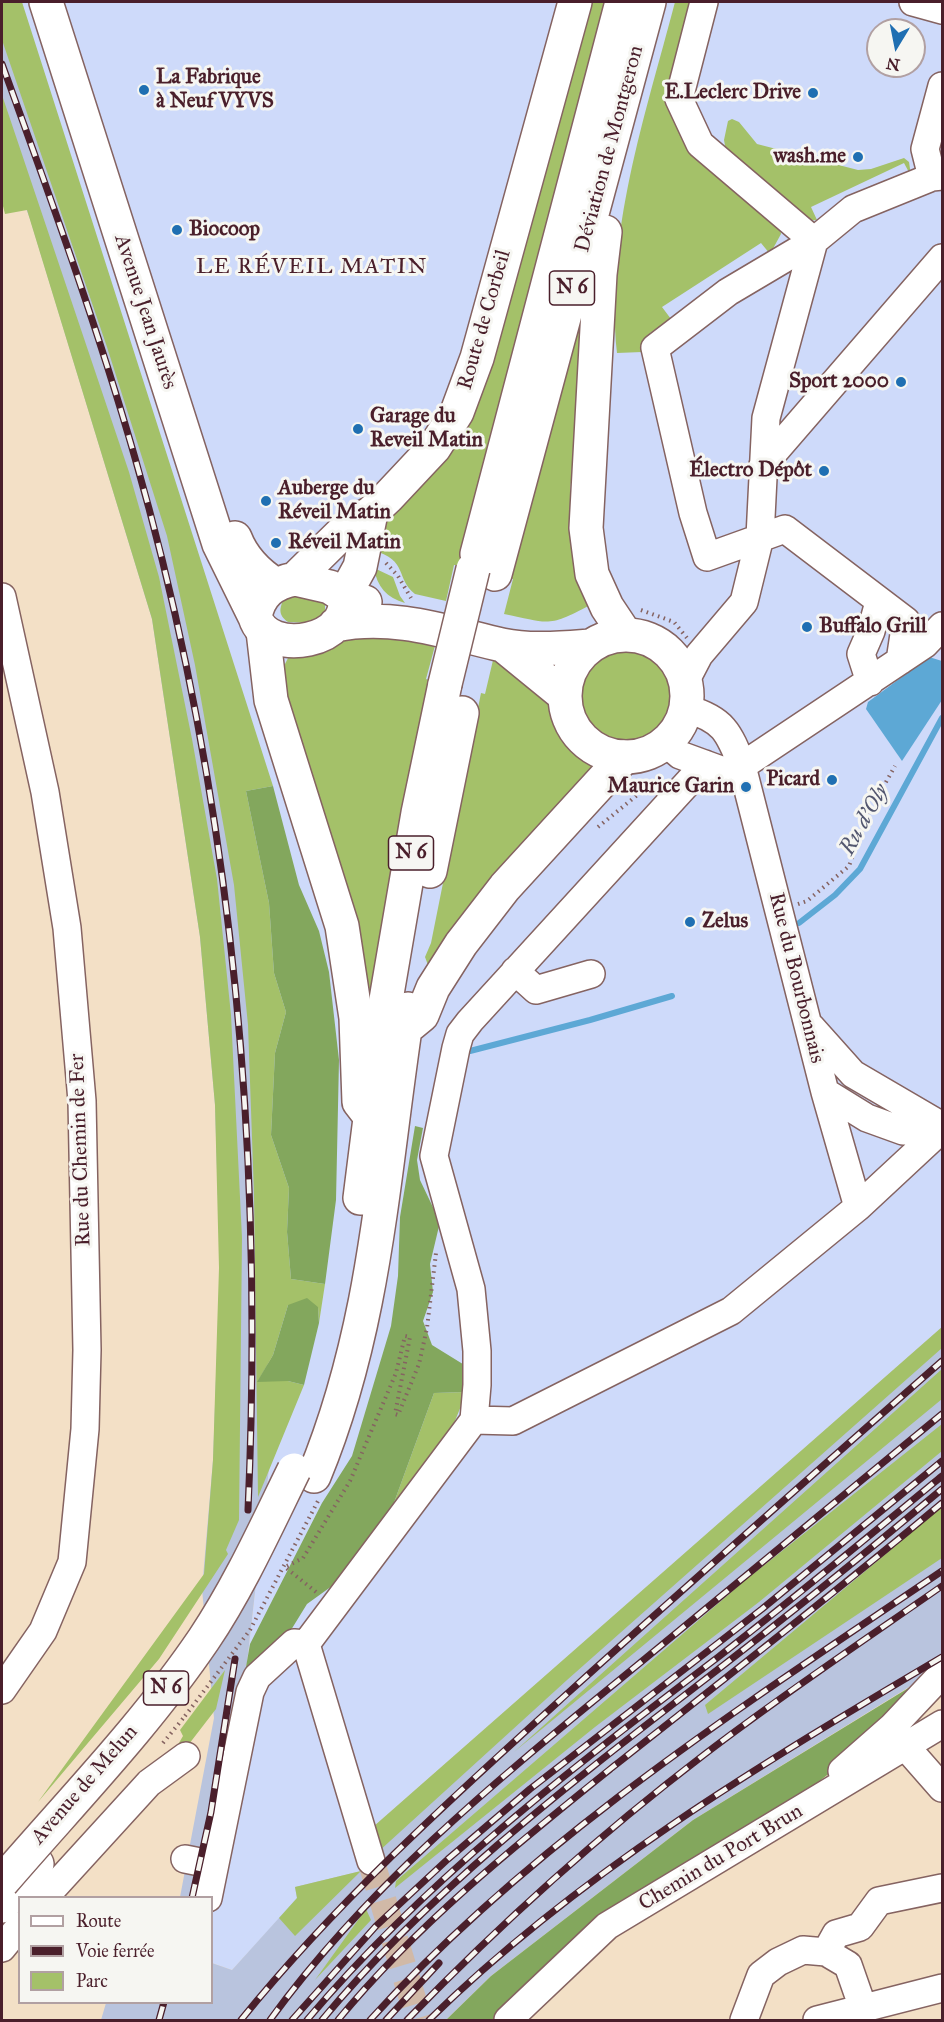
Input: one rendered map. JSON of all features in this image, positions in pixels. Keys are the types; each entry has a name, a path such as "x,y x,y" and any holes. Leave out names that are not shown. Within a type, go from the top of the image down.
{"main road":[{"name":"Avenue Jean Jaurès","path":"46,2 64,20 219,544 259,624 271,700 342,926 356,1018 359,1102 369,1115"},
{"name":"Route de Corbeil","path":"286,582 350,525 371,513 434,448 448,428 466,392 575,2"},
{"name":"Déviation de Montgeron","path":"484,572 622,2"},
{"name":"Déviation de Montgeron","path":"484,572 615,129 649,2"},
{"path":"64,20 236,542 242,554 260,575 286,582 330,587 339,610"},
{"path":"615,129 600,273 586,528 592,574 607,607 626,634"},
{"path":"286,582 261,598 259,624 276,637 304,641 324,634 339,610 360,567 371,513"},
{"path":"360,567 368,590 380,606 422,625"},
{"name":"N 6","path":"304,1473 317,1409 343,1315 369,1115 414,960 456,687 484,572"},
{"path":"339,610 380,606"},
{"path":"339,610 372,620 422,625 504,646 589,646"},
{"path":"626,634 642,636 670,652 686,695 679,728 666,743 653,751 624,757 605,754 575,731 567,714 564,695 571,668 589,646 606,637 626,634"},
{"path":"504,646 564,695"},
{"path":"398,1020 422,1015 433,988 461,944 505,887 624,757"},
{"name":"N 6","path":"304,1473 343,1401 361,1331 376,1247 398,1020"},
{"name":"Avenue de Melun","path":"2,1906 142,1744 218,1647 266,1574 304,1473"},
{"name":"Avenue de Melun","path":"2,1881 125,1740 204,1639 254,1550 304,1473"}],"street":[{"path":"704,2 679,99 700,144 814,241"},
{"path":"913,2 942,10"},
{"path":"900,661 906,621 785,529 707,557 693,513 655,348 728,292 814,241 853,209 937,176 925,149 942,86"},
{"path":"686,695 699,655 744,602 760,537 766,418 814,241"},
{"path":"763,465 942,258"},
{"name":"Rue du Chemin de Fer","path":"2,597 45,792 67,928 82,1101 87,1350 85,1428 72,1562 43,1631 2,1690"},
{"path":"870,682 861,654 871,631 879,602"},
{"path":"666,743 680,755 744,777 934,635"},
{"name":"Rue du Bourbonnais","path":"686,695 720,723 729,736 744,777 825,1092 867,1118 903,1131 942,1127"},
{"path":"306,1644 474,1420 477,1385 475,1322 464,1256 434,1156 460,1034 705,764"},
{"path":"515,971 536,990 591,974"},
{"path":"474,1420 513,1420 731,1311 858,1207 942,1127 853,1074 807,1022"},
{"path":"825,1092 858,1207"},
{"path":"208,1896 250,1692 257,1677 294,1643 306,1644"},
{"path":"306,1644 371,1861"},
{"path":"843,1786 840,1772 892,1727 942,1674"},
{"name":"Chemin du Port Brun","path":"508,2020 607,1926 843,1786 942,1724"},
{"path":"906,1748 942,1788"},
{"path":"46,1896 149,1783 186,1756"},
{"path":"826,1952 836,1934 860,1927 879,1901 942,1888"},
{"path":"2,1948 18,1928"},
{"path":"744,2020 761,1975 778,1962 803,1950 826,1952 848,1965 878,2010"},
{"path":"817,2020 878,2010 942,1988"}],"path":[{"path":"780,911 807,900 849,866 870,812 895,766"},
{"path":"322,1585 316,1593 285,1567 303,1558 350,1481 396,1373 405,1336 410,1337 395,1414 398,1415 419,1364 427,1328 437,1242 442,1225 452,1219"},
{"path":"185,1716 250,1630"}],"shaded area":[{"path":"2,2 21,2 230,675 272,1442 247,1663 203,1896 180,1896 214,1718 202,1589 213,1460 220,1265 215,1105 200,937 152,619 30,219 2,145"},
{"path":"21,2 942,2 942,1327 374,1826 378,1852 361,1871 296,1887 298,1898 232,1970 213,1963 212,1896 247,1663 272,1442 271,1084"},
{"path":"942,1327 942,1685 927,1676 693,1820 491,1976 446,2020 101,2020 106,2004 213,2004 213,1963 232,1970 297,1898 295,1887 361,1871 378,1852 373,1827"}],"green space":[{"path":"2,2 22,2 273,786 246,791 269,903 274,973 286,1012 275,1053 271,1135 289,1188 287,1232 291,1279 325,1284 319,1323 318,1307 288,1305 273,1355 258,1381 288,1381 304,1385 258,1497 254,1194 248,1025 234,885 195,665 167,536 107,347 2,40"},
{"path":"584,2 608,2 459,565 454,565 446,601 415,594 392,559 373,550 385,517 439,457"},
{"path":"675,2 696,2 673,93 780,227 781,234 770,254 761,243 662,307 671,319 650,333 642,352 617,353 615,308 622,219 640,132"},
{"path":"2,95 129,472 159,577 192,739 217,879 231,1015 242,1238 239,1520 226,1550 228,1554 159,1659 38,1802 204,1574 213,1460 219,1268 215,1105 200,937 152,619 27,210 5,214 2,202"},
{"path":"732,119 739,122 757,144 858,170 871,169 904,158 909,162 911,176 904,163 811,207 817,220 805,221 726,151 724,140 728,121"},
{"path":"589,268 570,492 576,560 590,605 556,620 540,621 504,614 513,579 509,578"},
{"path":"374,568 393,577 405,603 384,591"},
{"path":"297,593 325,603 325,612 310,623 288,622 280,611 285,597"},
{"path":"353,629 436,642 426,679 431,681 371,1007 285,714 281,672 289,656"},
{"path":"625,649 643,652 658,663 669,678 672,696 669,714 658,729 643,740 625,743 607,740 592,729 581,714 578,696 581,678 592,663 607,652"},
{"path":"494,656 549,698 559,732 573,748 591,761 601,762 434,964 428,965 425,957 431,943 481,693 485,694"},
{"path":"273,786 299,885 319,931 329,972 339,1060 336,1200 325,1284 291,1279 287,1232 289,1188 271,1135 275,1053 286,1012 274,973 269,903 246,791"},
{"path":"415,1126 423,1128 417,1160 420,1180 440,1222 430,1264 433,1292 423,1321 432,1345 466,1366 465,1392 434,1393 388,1519 332,1586 307,1604 283,1643 242,1690 250,1644 322,1503 352,1456 391,1326 398,1276 400,1217"},
{"path":"307,1298 318,1307 319,1323 304,1385 288,1381 257,1382 273,1355 288,1305"},
{"path":"942,1327 942,1348 567,1680 378,1852 373,1827"},
{"path":"942,1369 942,1399 514,1752"},
{"path":"465,1392 460,1410 444,1443 388,1519 434,1393"},
{"path":"942,1424 942,1451 759,1602 595,1727 395,1888 396,1881 743,1582"},
{"path":"942,1507 942,1558 708,1714 705,1705"},
{"path":"225,1670 216,1709 189,1744 176,1748 183,1736 180,1730"},
{"path":"928,1676 850,1757 812,1787 619,1902 493,2020 446,2020 491,1976 693,1820"},
{"path":"361,1871 295,1936 279,1918 297,1898 295,1887"},
{"path":"366,1909 371,1920 315,1980"}],"water":[{"path":"929,657 942,661 942,700 902,761 866,709 868,702"}],"waterway":[{"name":"Ru d'Oly","path":"799,923 835,895 860,869 942,718"},
{"name":"Ru d'Oly","path":"470,1051 672,996"}],"tunnel":[{"path":"371,1861 419,2020"}],"railway":[{"path":"2,64 72,260 135,458 169,587 196,716 218,847 234,979 245,1111 251,1244 252,1377 248,1510"},
{"path":"241,2020 317,1932 441,1810 662,1608 942,1361"},
{"path":"270,2020 347,1926 389,1882 478,1799 942,1414"},
{"path":"292,2020 376,1926 448,1859 530,1789 762,1609 942,1461"},
{"path":"307,2020 401,1920 502,1828 554,1784 774,1613 942,1476"},
{"path":"322,2020 406,1929 497,1846 592,1767 818,1591 942,1489"},
{"path":"338,2020 434,1918 505,1855 942,1503"},
{"path":"370,2020 434,1954 570,1834 716,1725 942,1571"},
{"path":"407,2020 514,1915 627,1816 763,1711 942,1586"},
{"path":"429,2020 487,1966 610,1868 740,1780 942,1657"},
{"path":"192,1896 211,1812 235,1659"},
{"path":"386,2020 439,1963"},
{"path":"159,2020 163,2004"}],"place":[{"name":"La Fabrique à Neuf VYVS","path":"144,90"},
{"name":"E.Leclerc Drive","path":"813,93"},
{"name":"wash.me","path":"858,157"},
{"name":"Biocoop","path":"177,230"},
{"name":"Sport 2000","path":"901,382"},
{"name":"Garage du Reveil Matin","path":"358,429"},
{"name":"Électro Dépôt","path":"824,471"},
{"name":"Auberge du Réveil Matin","path":"266,501"},
{"name":"Réveil Matin","path":"276,543"},
{"name":"Buffalo Grill","path":"807,627"},
{"name":"Picard","path":"832,780"},
{"name":"Maurice Garin","path":"746,787"},
{"name":"Zelus","path":"690,922"}],"district":[{"name":"LE RÉVEIL MATIN","path":"312,268"}]}
